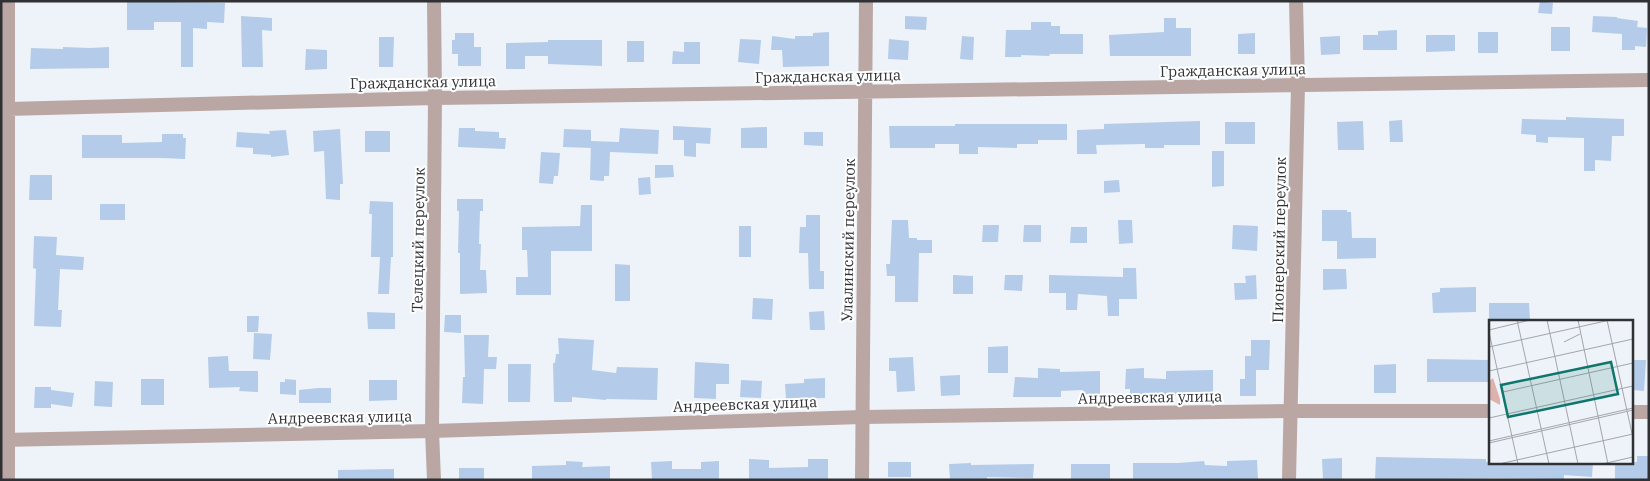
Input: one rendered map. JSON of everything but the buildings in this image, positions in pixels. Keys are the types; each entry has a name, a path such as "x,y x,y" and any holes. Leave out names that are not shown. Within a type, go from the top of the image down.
{"street":[{"path":"8,1 5,440 8,480"},
{"name":"Телецкий переулок","path":"434,1 432,431 434,480"},
{"name":"Улалинский переулок","path":"862,480 867,91 866,1"},
{"name":"Пионерский переулок","path":"1289,480 1298,85 1296,1"},
{"name":"Гражданская улица","path":"8,109 435,98 1649,80"},
{"name":"Андреевская улица","path":"5,440 432,431 862,417 1291,411 1489,411"},
{"path":"1632,412 1649,412"}]}
